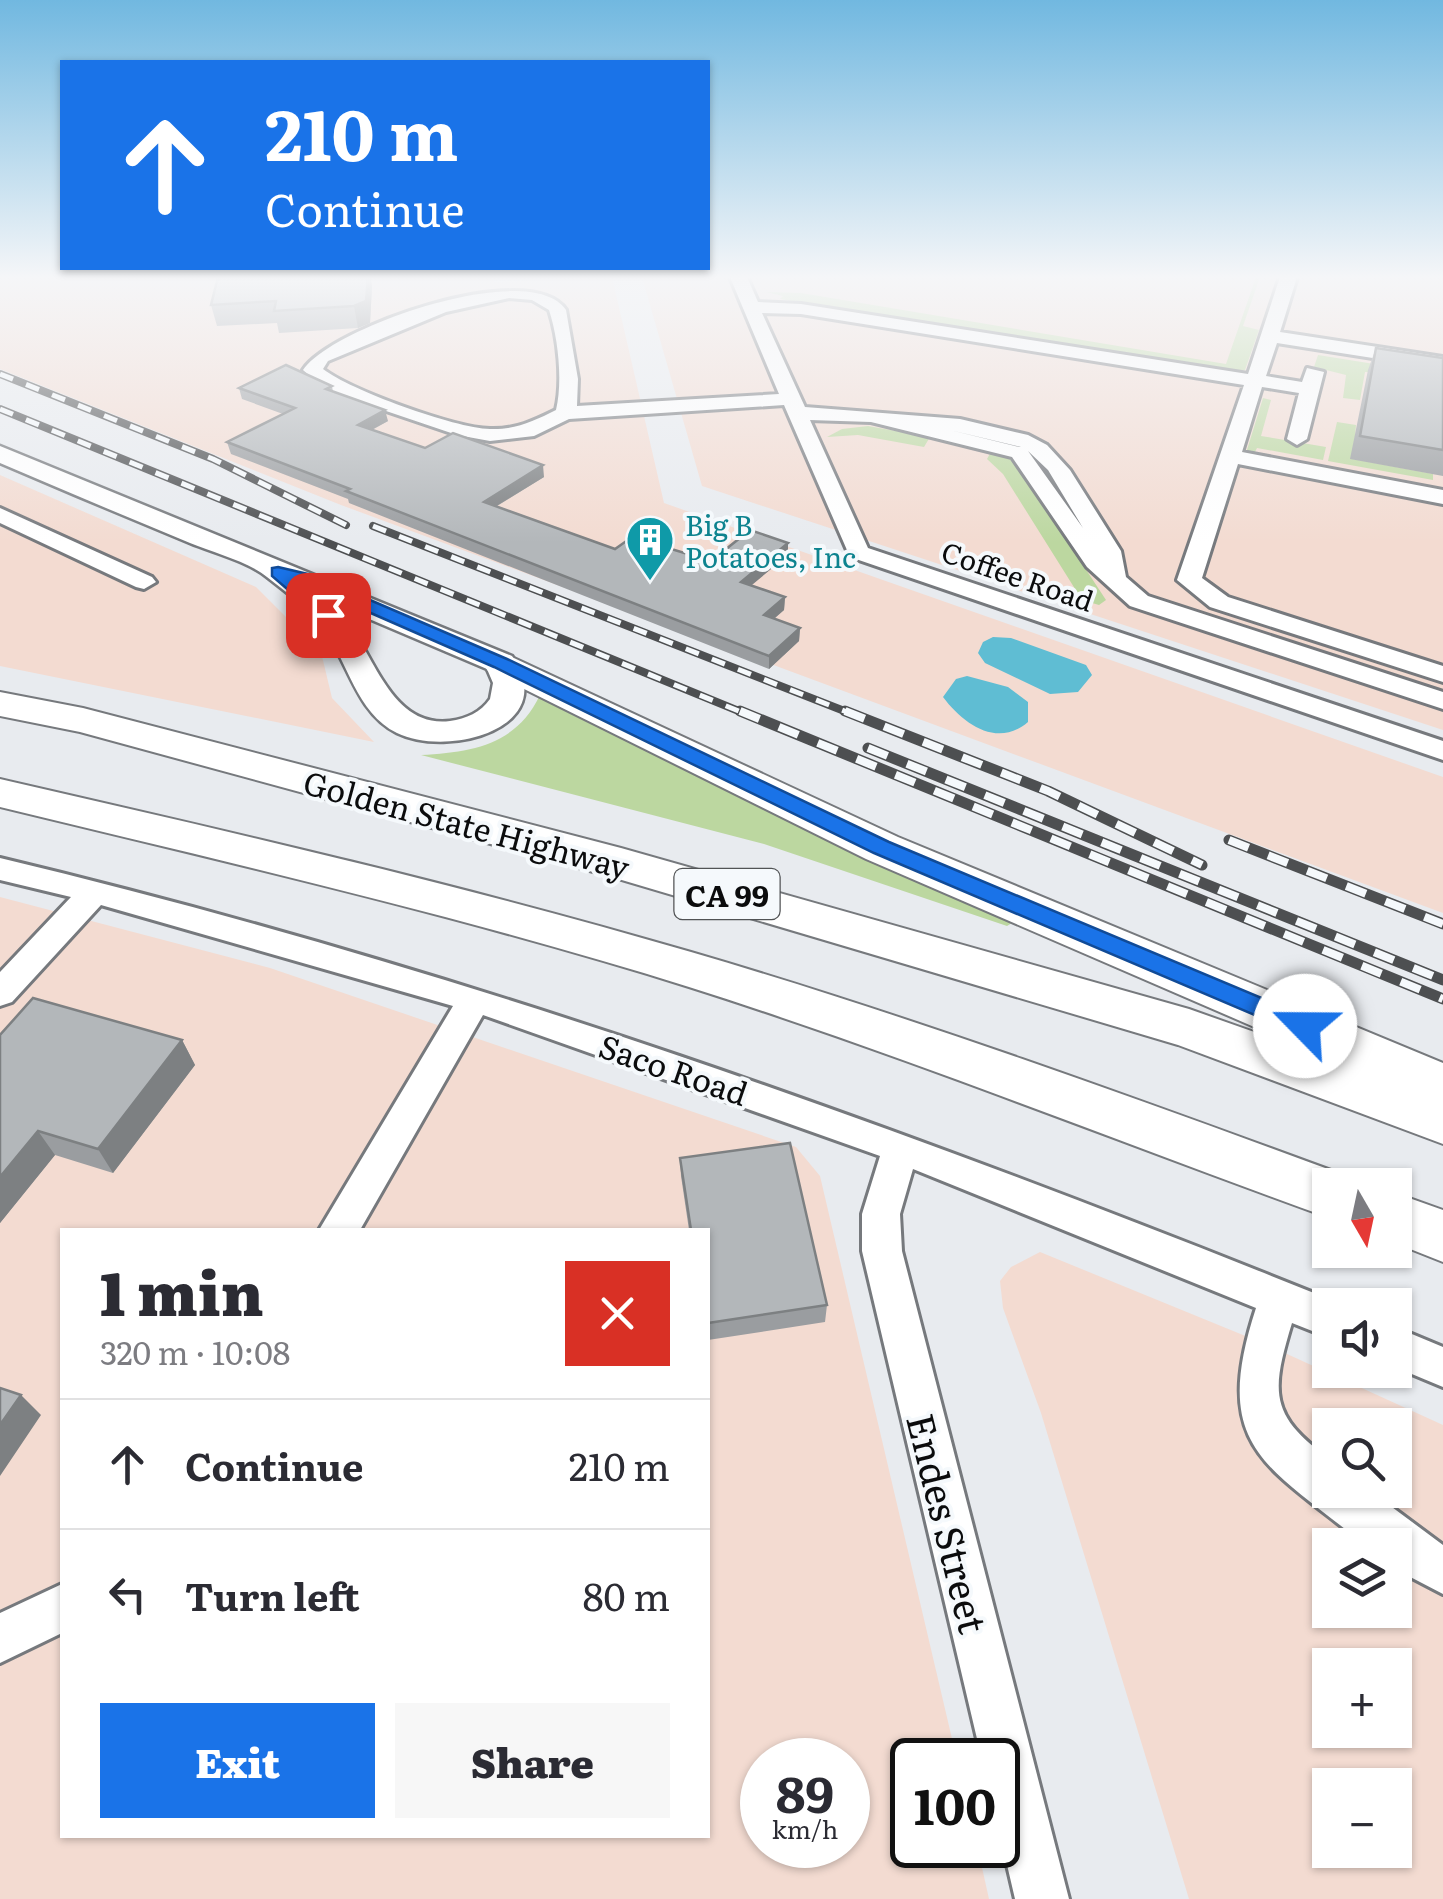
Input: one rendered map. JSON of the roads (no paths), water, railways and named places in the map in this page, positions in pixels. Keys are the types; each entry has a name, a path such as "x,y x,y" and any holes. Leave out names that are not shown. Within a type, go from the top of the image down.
{"highway":[{"path":"500,663 882,848 1443,1086"},
{"name":"Golden State Highway","path":"0,704 82,720 640,869 1189,1029 1443,1122"},
{"name":"CA 99","path":"0,793 273,857 695,971 1148,1126 1312,1187"},
{"path":"1412,1224 1443,1236"}],"main road":[{"path":"0,454 278,572 306,578 500,663 510,683 506,704 498,714 463,731 420,731 388,709 338,627 278,572"}],"street":[{"path":"316,366 313,370 334,387 464,431 527,432 565,413 794,406 865,416 1019,454 1100,569 1139,601 1165,613 1443,701"},
{"path":"565,413 570,400 566,366"},
{"name":"Coffee Road","path":"776,366 858,552 1443,751"},
{"path":"1136,366 1157,373 1310,386 1297,440"},
{"path":"1259,366 1189,580 1219,602 1443,674"},
{"path":"1230,456 1443,497"},
{"path":"0,514 144,582"},
{"name":"Saco Road","path":"0,869 226,928 473,1002 901,1147 1312,1312"},
{"path":"0,993 93,894"},
{"path":"340,1228 473,1002"},
{"name":"Endes Street","path":"901,1147 881,1214 882,1251 1042,1899"},
{"path":"1278,1298 1259,1375 1258,1406 1266,1432 1312,1472"},
{"path":"1412,1353 1443,1366"},
{"path":"1356,1508 1410,1552 1443,1571"},
{"path":"0,1639 60,1609"}],"water":[{"path":"993,637 1011,638 1086,665 1092,675 1078,692 1050,694 985,663 978,653 983,642"},
{"path":"967,676 1008,687 1028,702 1028,722 1005,733 993,733 971,724 943,697 956,679"}],"railway":[{"path":"0,374 213,459 346,525"},
{"path":"0,409 746,714"},
{"path":"373,526 852,714"},
{"path":"740,711 1443,999"},
{"path":"845,711 1048,791 1202,865"},
{"path":"868,748 1443,980"},
{"path":"1229,840 1443,924"}],"place":[{"name":"Big B Potatoes, Inc","path":"650,582"}]}
